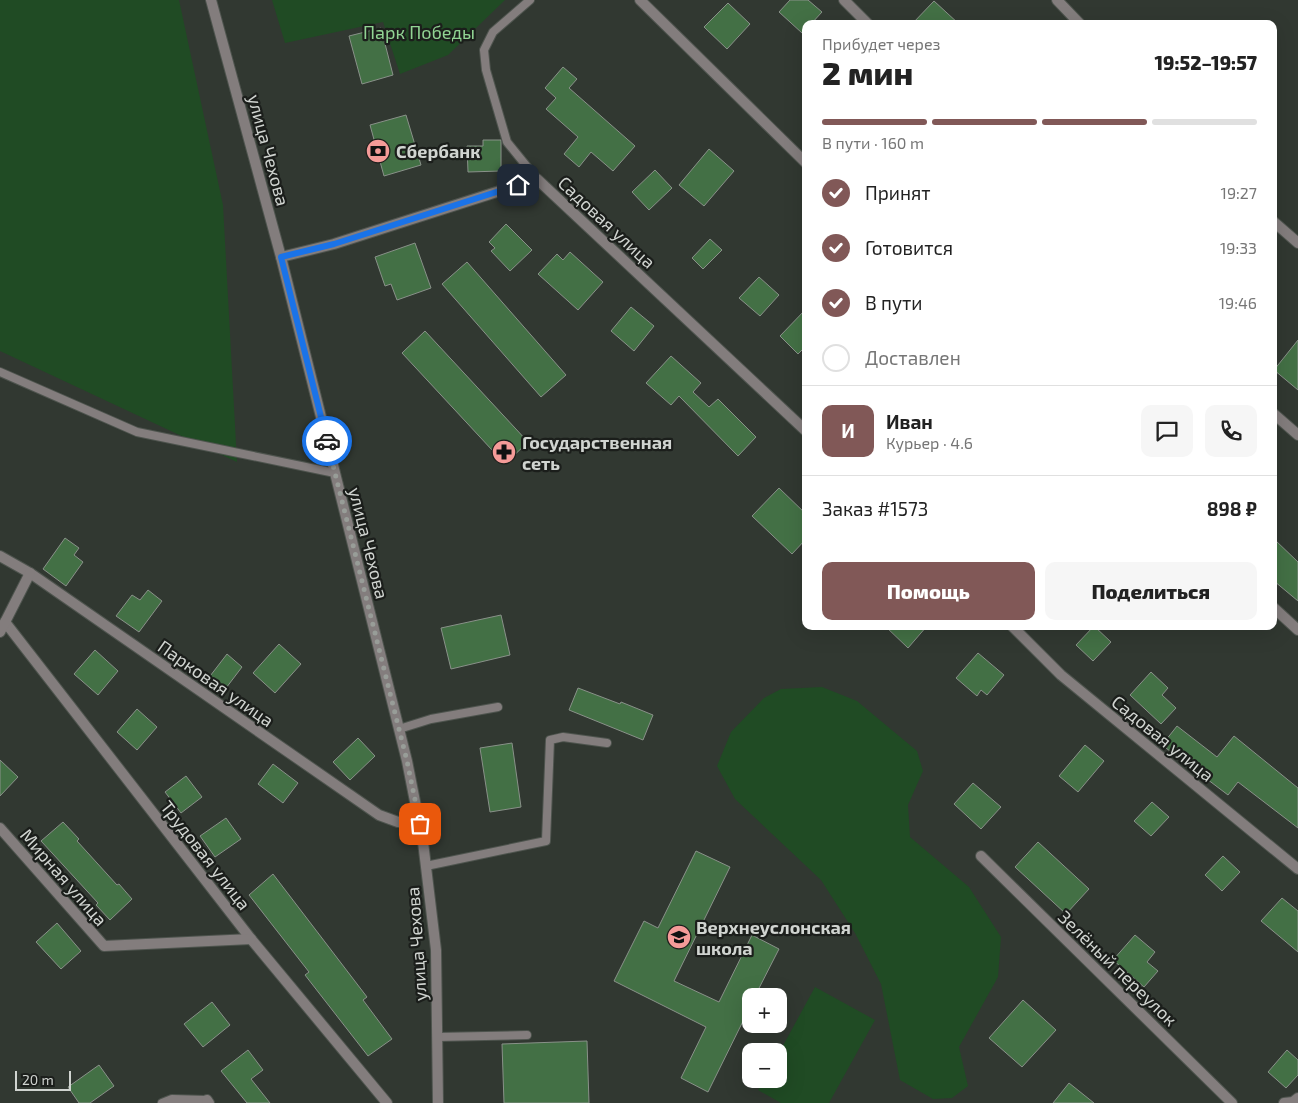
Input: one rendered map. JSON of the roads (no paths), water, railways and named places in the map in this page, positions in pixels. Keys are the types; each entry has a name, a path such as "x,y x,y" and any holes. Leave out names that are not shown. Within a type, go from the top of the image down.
{"street":[{"name":"улица Чехова","path":"211,0 281,257 407,761 420,824 436,950 438,1103"},
{"path":"640,0 802,159"},
{"path":"844,0 864,20"},
{"path":"1057,0 1076,20"},
{"name":"Садовая улица","path":"281,257 334,244 537,179 802,427"},
{"path":"1277,225 1298,243"},
{"path":"1277,417 1298,435"},
{"name":"Парковая улица","path":"0,556 30,573 379,815 398,822 420,824"},
{"path":"0,632 30,573"},
{"path":"1277,611 1298,630"},
{"name":"Трудовая улица","path":"5,622 251,939 387,1103"},
{"name":"Садовая улица","path":"1016,630 1061,675 1298,869"},
{"name":"Мирная улица","path":"0,828 104,946 251,939"},
{"name":"Зелёный переулок","path":"980,856 1232,1103"},
{"path":"1284,1103 1293,1102 1298,1098"}],"lane":[{"path":"530,0 493,32 484,50 486,70 507,142 537,179"},
{"path":"0,372 137,432 335,473"},
{"path":"399,729 431,719 498,707"},
{"path":"426,866 546,841 550,740 563,737 607,743"},
{"path":"437,1037 527,1034"},
{"path":"162,1103 172,1099 208,1102"}],"place":[{"name":"Сбербанк","path":"378,151"},
{"name":"Государственная сеть","path":"504,452"},
{"name":"Верхнеуслонская школа","path":"679,937"}],"park label":[{"name":"Парк Победы","path":"419,32"}]}
